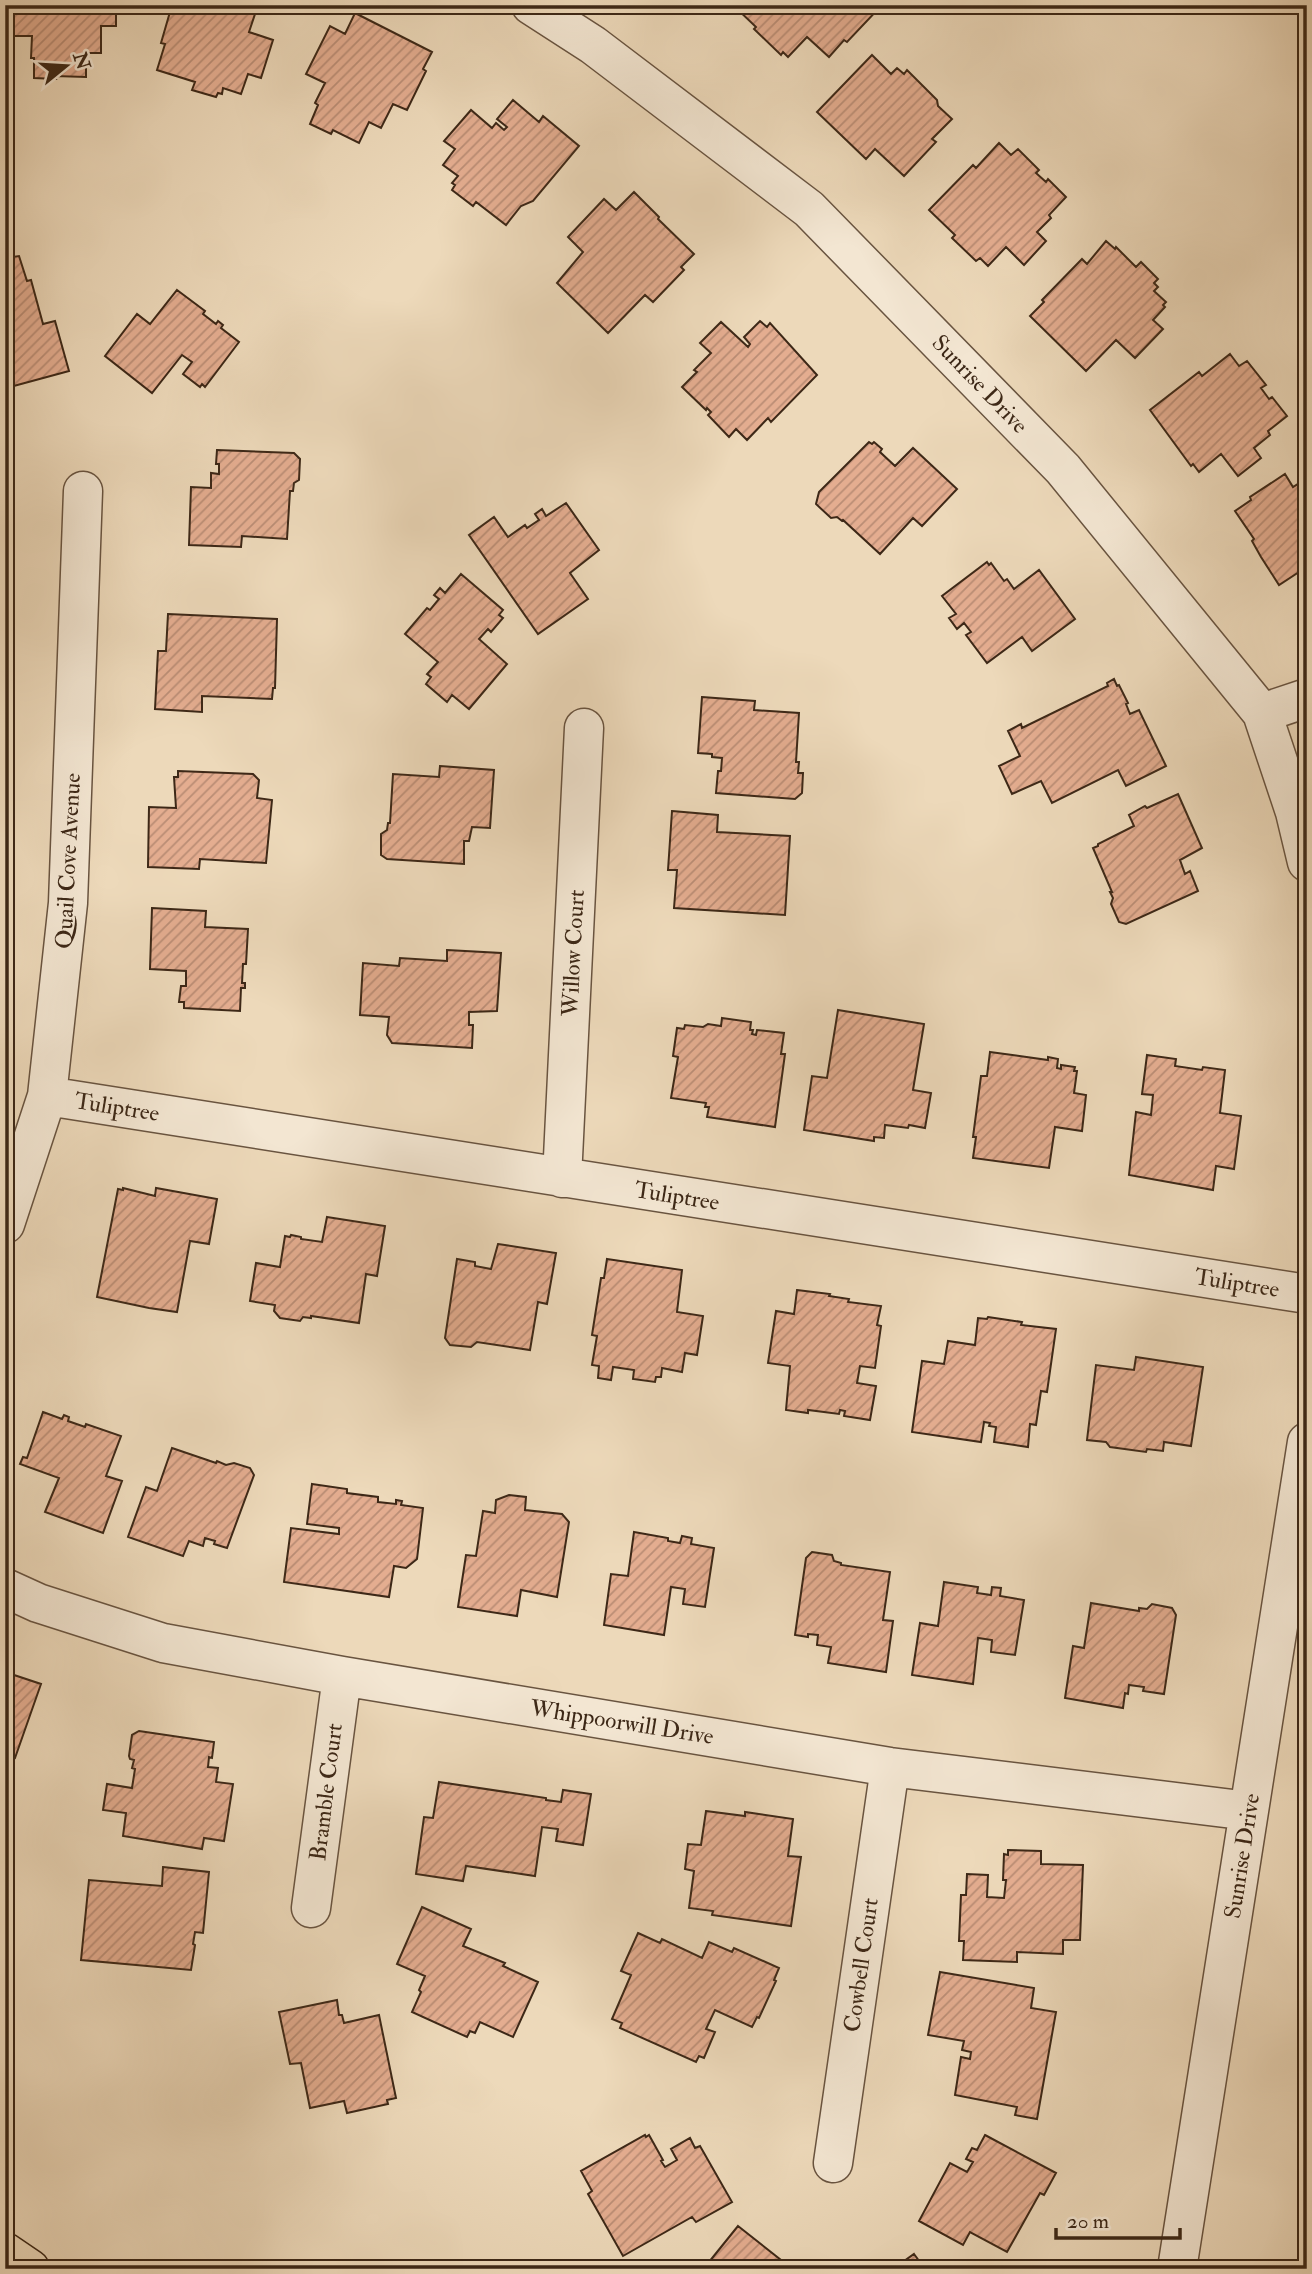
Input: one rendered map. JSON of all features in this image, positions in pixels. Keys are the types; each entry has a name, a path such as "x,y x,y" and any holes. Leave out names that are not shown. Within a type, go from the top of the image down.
{"main road":[{"path":"5,2252 30,2269"}],"street":[{"name":"Sunrise Drive","path":"531,5 593,45 809,209 1063,469 1262,713 1295,812 1307,862"},
{"name":"Quail Cove Avenue","path":"5,1224 47,1096 68,904 83,491"},
{"path":"1262,713 1307,698"},
{"name":"Willow Court","path":"562,1178 584,728"},
{"name":"Tuliptree","path":"47,1096 1307,1294"},
{"name":"Sunrise Drive","path":"1177,2269 1307,1442"},
{"name":"Whippoorwill Drive","path":"5,1588 38,1603 163,1643 342,1676 890,1767 1249,1811"},
{"name":"Bramble Court","path":"311,1908 342,1676"},
{"name":"Cowbell Court","path":"833,2163 890,1767"}],"building":[{"path":"10,5 116,5 116,26 101,26 101,53 86,53 86,77 34,78 32,36 10,36"},
{"path":"172,5 258,5 249,32 273,40 261,78 248,74 241,94 223,88 222,94 218,93 216,97 192,90 195,82 157,70 165,44 161,43"},
{"path":"733,5 882,5 829,57 807,37 788,57 783,52 781,55"},
{"path":"355,13 432,52 407,110 393,104 381,128 369,122 359,143 333,130 331,134 310,124 318,105 315,103 325,83 306,74 330,26 345,34"},
{"path":"872,55 891,74 897,68 904,74 907,70 952,119 932,139 936,142 904,176 875,149 866,159 817,112"},
{"path":"513,100 539,122 543,116 579,146 533,201 521,206 506,225 476,202 473,206 452,190 455,185 452,183 458,176 443,165 455,149 444,141 471,110 492,128 496,123 504,130 507,127 497,119"},
{"path":"999,143 1011,155 1018,149 1039,170 1036,173 1046,182 1048,179 1066,197 1037,232 1046,241 1024,265 1006,247 988,266 980,258 976,261 952,238 955,235 929,210 973,165 976,168"},
{"path":"634,192 694,254 681,267 684,270 653,302 645,295 608,333 557,283 583,252 568,237 604,199 616,210"},
{"path":"1106,241 1136,267 1141,262 1158,279 1154,283 1158,287 1154,291 1166,302 1163,305 1165,307 1153,320 1163,329 1135,358 1116,340 1086,371 1030,316 1082,259 1087,264"},
{"path":"19,256 27,281 31,280 43,324 55,321 69,371 10,387 5,369 5,258"},
{"path":"177,290 205,311 203,314 216,324 218,321 223,325 221,328 239,342 205,387 202,384 200,387 183,374 192,362 182,355 152,393 105,356 137,314 150,324"},
{"path":"760,321 767,327 770,323 817,375 771,422 768,418 747,440 736,429 729,437 708,415 711,412 682,387 711,353 700,343 721,322 748,347 750,344 744,337"},
{"path":"1230,354 1239,366 1247,361 1266,385 1261,388 1269,399 1272,397 1287,416 1268,431 1270,435 1254,448 1261,458 1238,476 1221,454 1199,472 1193,464 1191,466 1150,410 1199,372 1202,376"},
{"path":"869,442 874,442 882,449 880,452 895,466 913,448 957,489 922,526 913,518 880,554 843,520 831,518 816,504 819,492"},
{"path":"217,450 294,453 300,459 299,480 294,483 293,491 290,491 287,539 242,536 241,547 189,545 191,487 211,488 211,473 219,474 219,464 216,464"},
{"path":"1285,474 1293,487 1307,478 1307,583 1299,572 1279,585 1235,511 1251,500 1250,497"},
{"path":"566,503 599,550 570,573 588,599 538,634 469,535 494,517 508,537 525,525 527,528 539,520 535,514 542,509 546,516"},
{"path":"987,562 989,565 991,563 1004,581 1007,579 1014,589 1039,570 1075,619 1032,651 1022,637 987,663 966,635 971,632 964,623 957,629 949,618 956,614 942,596"},
{"path":"461,574 503,610 499,615 503,618 491,632 488,629 479,639 507,664 469,709 452,695 447,702 426,684 431,677 427,674 438,662 405,634 427,608 430,610 439,599 434,595 440,588 445,593"},
{"path":"168,614 277,619 275,688 272,699 202,696 202,712 155,709 158,651 166,651"},
{"path":"1114,679 1128,703 1126,704 1130,714 1139,710 1166,766 1126,786 1118,770 1052,803 1041,781 1012,794 999,766 1020,756 1008,731 1021,724 1022,728 1108,686 1107,683"},
{"path":"702,697 755,701 754,710 799,713 796,762 799,762 798,773 803,773 802,793 795,799 716,793 722,758 698,753"},
{"path":"440,766 494,770 490,828 472,827 469,841 464,841 464,864 387,859 381,855 381,834 387,830 390,823 393,774 439,777"},
{"path":"178,771 253,774 259,780 257,798 272,800 266,863 200,859 199,869 148,867 149,807 176,808 174,777 178,777"},
{"path":"1178,794 1202,848 1180,860 1185,874 1190,871 1198,891 1126,924 1119,922 1111,904 1112,892 1093,848 1134,826 1129,815"},
{"path":"672,811 718,815 717,832 790,836 785,915 674,908 677,870 668,870"},
{"path":"152,908 206,911 205,927 248,929 242,983 245,983 245,988 241,988 240,1011 184,1008 184,1002 179,1002 181,986 186,986 186,971 150,969"},
{"path":"447,950 501,953 497,1011 469,1012 469,1025 473,1025 472,1048 392,1043 387,1035 389,1017 360,1015 363,963 399,966 400,958 447,961"},
{"path":"838,1010 924,1024 913,1090 931,1093 925,1128 885,1125 884,1138 874,1137 874,1141 804,1130 812,1076 827,1078"},
{"path":"722,1018 751,1022 750,1030 756,1035 757,1030 784,1033 781,1054 785,1054 775,1127 707,1117 709,1107 705,1107 706,1103 671,1098 678,1057 673,1056 677,1028 684,1029 685,1025 721,1026"},
{"path":"990,1052 1048,1060 1048,1057 1058,1059 1057,1068 1061,1069 1061,1065 1075,1067 1074,1071 1077,1071 1074,1093 1086,1095 1082,1131 1055,1127 1049,1168 973,1158 981,1076 987,1076"},
{"path":"1147,1055 1176,1059 1175,1066 1225,1070 1220,1113 1241,1116 1234,1169 1216,1166 1213,1190 1129,1175 1136,1112 1151,1115 1153,1095 1142,1094"},
{"path":"156,1188 217,1199 209,1244 190,1241 177,1312 97,1297 118,1189 155,1196"},
{"path":"327,1217 385,1226 377,1276 366,1274 359,1323 311,1316 303,1317 300,1321 280,1318 274,1311 275,1305 250,1301 256,1263 280,1267 285,1236 322,1242"},
{"path":"498,1244 556,1253 547,1304 538,1302 530,1350 477,1342 471,1347 450,1345 445,1338 457,1259 475,1262 475,1266 491,1269"},
{"path":"607,1259 682,1270 677,1312 703,1316 697,1355 685,1353 682,1372 662,1368 661,1377 656,1377 655,1382 633,1379 634,1370 613,1367 611,1380 598,1378 599,1366 592,1365 597,1336 592,1335 601,1278 604,1278"},
{"path":"797,1290 830,1294 829,1296 849,1299 848,1302 881,1306 877,1325 881,1326 875,1368 860,1366 857,1383 876,1386 870,1420 844,1416 845,1411 840,1410 839,1414 786,1410 790,1366 768,1363 776,1311 794,1314"},
{"path":"978,1318 1022,1322 1021,1325 1056,1329 1047,1392 1041,1391 1036,1425 1030,1424 1028,1447 994,1442 996,1427 984,1422 981,1442 912,1432 922,1361 944,1364 948,1341 975,1345"},
{"path":"1136,1357 1203,1367 1191,1446 1164,1442 1163,1451 1147,1449 1146,1452 1110,1447 1106,1442 1087,1440 1096,1365 1134,1370"},
{"path":"43,1412 62,1419 64,1415 69,1417 68,1421 121,1436 106,1476 122,1481 103,1533 45,1512 59,1478 20,1464 23,1457 27,1458"},
{"path":"172,1448 216,1463 234,1463 250,1468 254,1475 227,1548 205,1538 203,1546 189,1541 183,1556 128,1537 146,1487 157,1491"},
{"path":"312,1484 378,1497 378,1502 396,1504 396,1500 402,1501 401,1505 423,1508 417,1559 406,1568 394,1566 389,1597 284,1582 291,1528 339,1534 339,1528 307,1524"},
{"path":"509,1495 526,1497 525,1510 562,1514 569,1522 557,1597 521,1590 517,1616 458,1607 466,1555 476,1556 483,1511 495,1513 496,1500"},
{"path":"634,1532 680,1543 682,1536 692,1538 691,1544 714,1548 705,1607 683,1604 685,1589 671,1587 664,1635 604,1625 611,1574 628,1576"},
{"path":"812,1552 832,1555 834,1561 841,1565 890,1572 883,1620 893,1621 886,1672 828,1663 831,1647 817,1645 818,1635 795,1635 806,1558"},
{"path":"944,1582 978,1587 977,1593 991,1595 992,1587 1001,1588 1000,1596 1024,1600 1015,1655 991,1652 992,1640 978,1638 973,1684 912,1675 920,1623 938,1626"},
{"path":"1091,1603 1139,1611 1139,1608 1147,1609 1152,1604 1172,1608 1176,1615 1164,1694 1143,1691 1144,1687 1129,1685 1123,1708 1065,1698 1073,1646 1084,1648"},
{"path":"5,1672 41,1684 15,1758 5,1754"},
{"path":"139,1731 214,1742 208,1767 218,1768 216,1782 233,1784 224,1841 204,1838 202,1849 123,1836 126,1813 103,1810 107,1784 132,1788 135,1769 132,1768 134,1760 129,1756 132,1735"},
{"path":"439,1782 561,1802 563,1790 591,1794 583,1845 556,1841 558,1829 542,1827 535,1876 466,1866 463,1881 416,1874 424,1817 433,1818"},
{"path":"706,1811 745,1816 745,1812 793,1819 788,1856 801,1857 791,1926 712,1915 713,1911 689,1908 694,1871 685,1869 688,1844 701,1845"},
{"path":"1008,1850 1041,1851 1041,1864 1083,1865 1080,1940 1063,1940 1063,1954 1017,1952 1017,1962 963,1960 964,1941 959,1941 961,1895 966,1895 967,1874 988,1875 987,1897 1004,1898 1004,1854 1008,1855"},
{"path":"163,1867 209,1872 203,1933 195,1932 191,1970 81,1960 89,1880 162,1886"},
{"path":"422,1907 471,1929 463,1946 505,1963 503,1966 538,1982 513,2037 480,2022 475,2033 470,2031 467,2037 412,2012 425,1976 397,1964"},
{"path":"638,1933 660,1943 662,1939 702,1958 709,1942 732,1952 734,1948 779,1968 759,2018 757,2017 752,2027 715,2010 706,2029 715,2032 704,2058 699,2056 696,2062 620,2028 622,2023 612,2019 631,1975 621,1971"},
{"path":"940,1972 1034,1988 1031,2008 1056,2012 1037,2119 1015,2115 1017,2107 955,2095 961,2057 970,2059 971,2052 962,2050 964,2041 928,2035"},
{"path":"337,2000 339,2015 342,2015 344,2023 379,2015 396,2098 387,2100 388,2104 347,2113 344,2101 310,2108 301,2063 290,2064 279,2012"},
{"path":"649,2135 665,2167 677,2160 671,2149 690,2138 695,2148 700,2146 732,2202 696,2222 692,2217 623,2256 588,2194 592,2191 581,2171"},
{"path":"985,2135 1056,2173 1044,2195 1040,2193 1007,2252 970,2232 963,2245 919,2221 950,2163 967,2172 973,2162 966,2159 972,2148 977,2150"},
{"path":"738,2226 786,2264 782,2269 717,2269 709,2262"},
{"path":"914,2254 925,2269 893,2269"}]}
